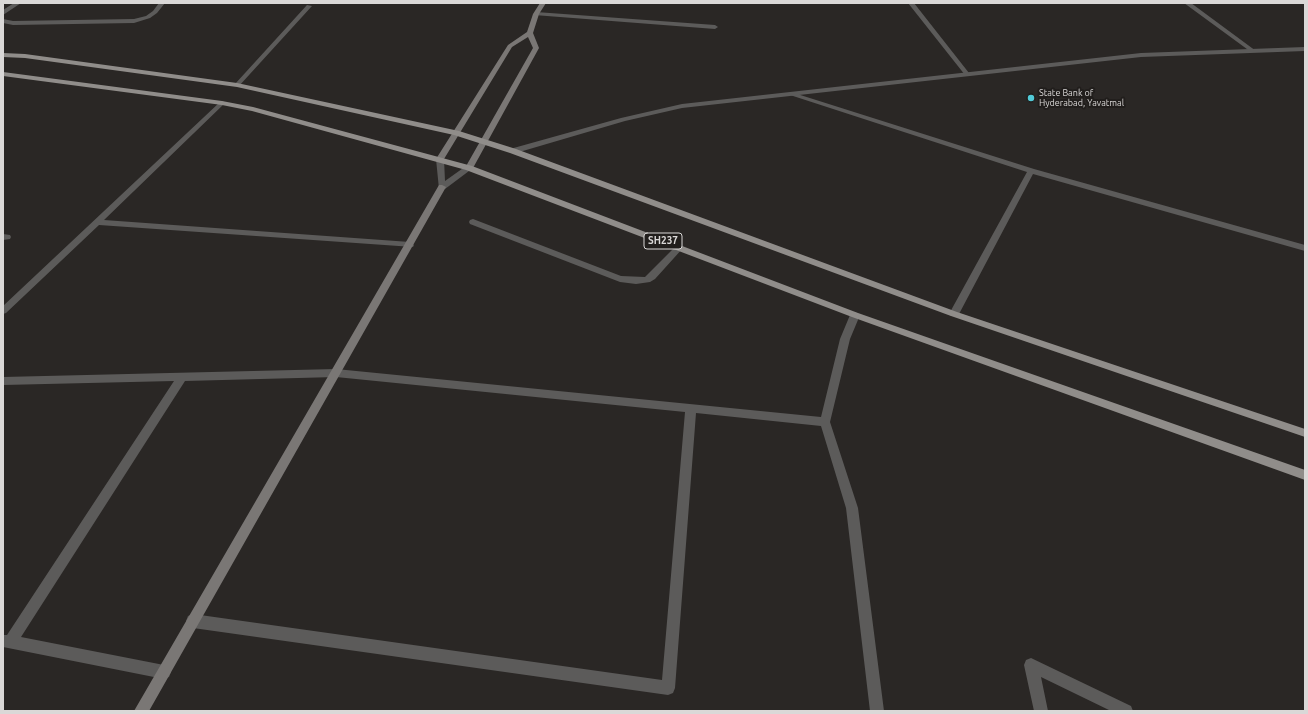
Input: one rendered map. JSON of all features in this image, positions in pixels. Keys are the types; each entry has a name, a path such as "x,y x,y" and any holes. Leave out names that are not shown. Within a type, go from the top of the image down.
{"main road":[{"path":"469,168 485,142 536,48 530,33 536,14 542,3"},
{"path":"440,159 510,46 530,33"},
{"path":"3,55 25,56 237,85 456,133 513,151 954,314 1305,433"},
{"name":"SH237","path":"3,74 222,103 440,159 469,168 855,315 1305,475"},
{"path":"141,711 336,374 442,187"}],"street":[{"path":"3,13 18,3"},
{"path":"3,21 13,23 134,21 148,17 155,12 162,3"},
{"path":"911,3 967,74"},
{"path":"1187,3 1253,51"},
{"path":"237,85 309,6"},
{"path":"536,14 715,27"},
{"path":"513,151 623,118 682,106 1140,55 1305,49"},
{"path":"792,94 1031,171 1305,248"},
{"path":"3,311 222,103"},
{"path":"440,159 442,187"},
{"path":"442,187 469,168"},
{"path":"954,314 1031,171"},
{"path":"96,222 410,245"},
{"path":"474,222 620,279 636,281 647,280 652,277 679,248"},
{"path":"855,315 845,340 825,422 852,508 877,711"},
{"path":"4,383 336,374 825,422"},
{"path":"164,672 6,642 182,377"},
{"path":"192,621 668,688 691,409"},
{"path":"1041,711 1031,664 1126,711"}],"place":[{"name":"State Bank of Hyderabad, Yavatmal","path":"1031,98"}]}
